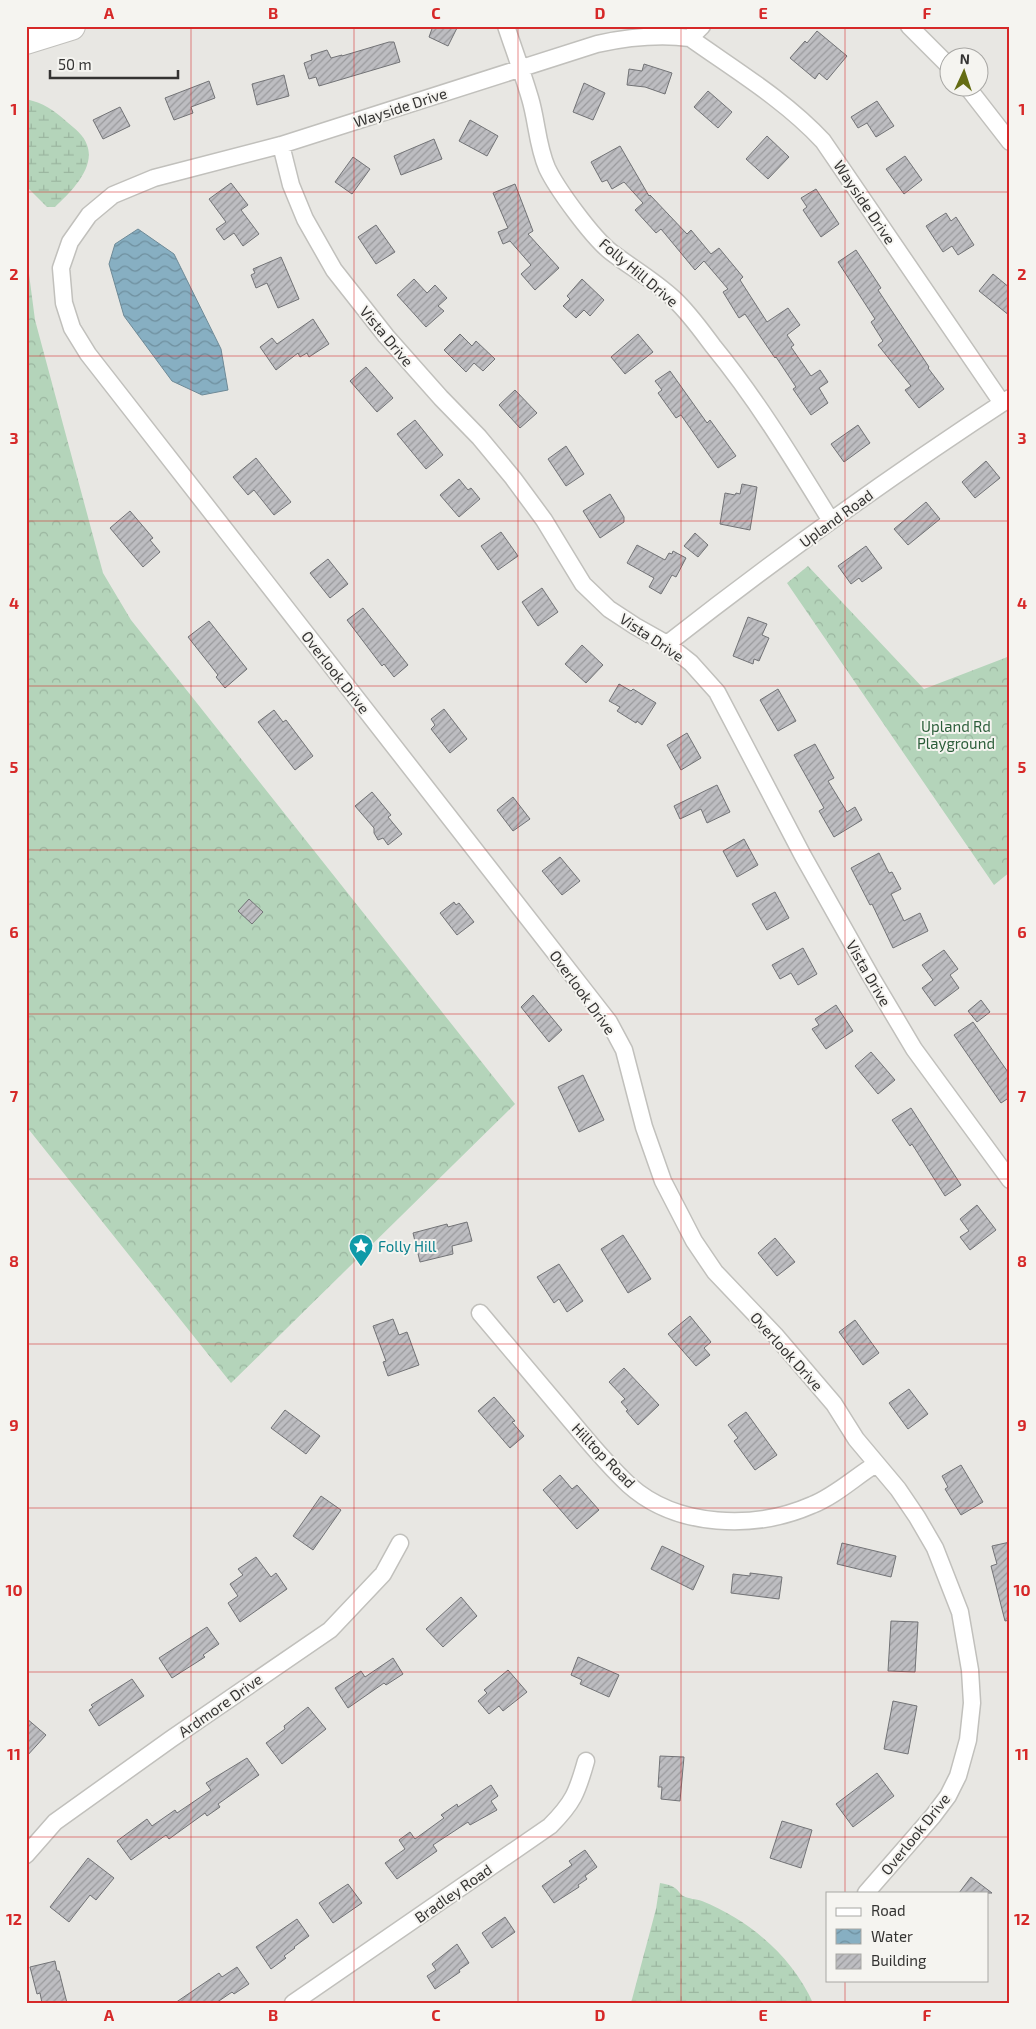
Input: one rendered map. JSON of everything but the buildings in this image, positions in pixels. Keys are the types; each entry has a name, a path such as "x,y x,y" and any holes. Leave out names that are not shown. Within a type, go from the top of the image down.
{"highway":[{"path":"26,40 71,26"}],"street":[{"name":"Folly Hill Drive","path":"506,26 531,99 540,147 548,168 573,207 589,229 610,251 657,284 675,300 703,332 749,391 794,458 831,521"},
{"path":"909,26 938,55"},
{"name":"Wayside Drive","path":"113,195 154,178 281,145 597,44 625,37 670,36 696,32 807,124 822,141 1006,400"},
{"path":"976,98 1010,142"},
{"name":"Vista Drive","path":"281,145 291,185 305,219 334,270 386,336 441,398 479,437 513,478 544,520 583,584 610,609 667,644 691,663 717,692 803,856 914,1049 1010,1180"},
{"name":"Overlook Drive","path":"113,195 89,215 70,242 61,268 64,303 72,328 88,354 609,1022 624,1050 644,1127 663,1181 694,1241 715,1272 775,1335 834,1404 876,1464 918,1517 948,1579 960,1612 966,1641 972,1703 968,1740 958,1776 948,1796 867,1892"},
{"name":"Upland Road","path":"667,644 907,466 1006,400"},
{"name":"Hilltop Road","path":"480,1313 585,1438 631,1486 657,1503 682,1513 710,1520 737,1522 791,1513 814,1505 876,1464"},
{"name":"Ardmore Drive","path":"26,1855 56,1822 171,1739 330,1630 383,1574 400,1543"},
{"name":"Bradley Road","path":"294,2003 550,1826 568,1808 578,1789 586,1761"}],"green space":[{"path":"26,99 43,105 58,114 79,132 87,145 89,154 85,171 68,195 55,207 47,207 26,186"},
{"path":"26,251 35,320 103,573 131,620 515,1104 231,1383 26,1126"},
{"name":"Upland Rd Playground","path":"808,566 924,689 1010,656 1010,872 994,885 787,583"},
{"path":"660,1883 673,1887 683,1896 702,1901 719,1909 752,1929 781,1955 804,1986 813,2003 631,2003 656,1909"}],"water":[{"path":"138,229 174,254 221,349 228,390 202,395 172,381 124,316 109,264 115,244"}],"place":[{"name":"Folly Hill","path":"361,1267"}]}
